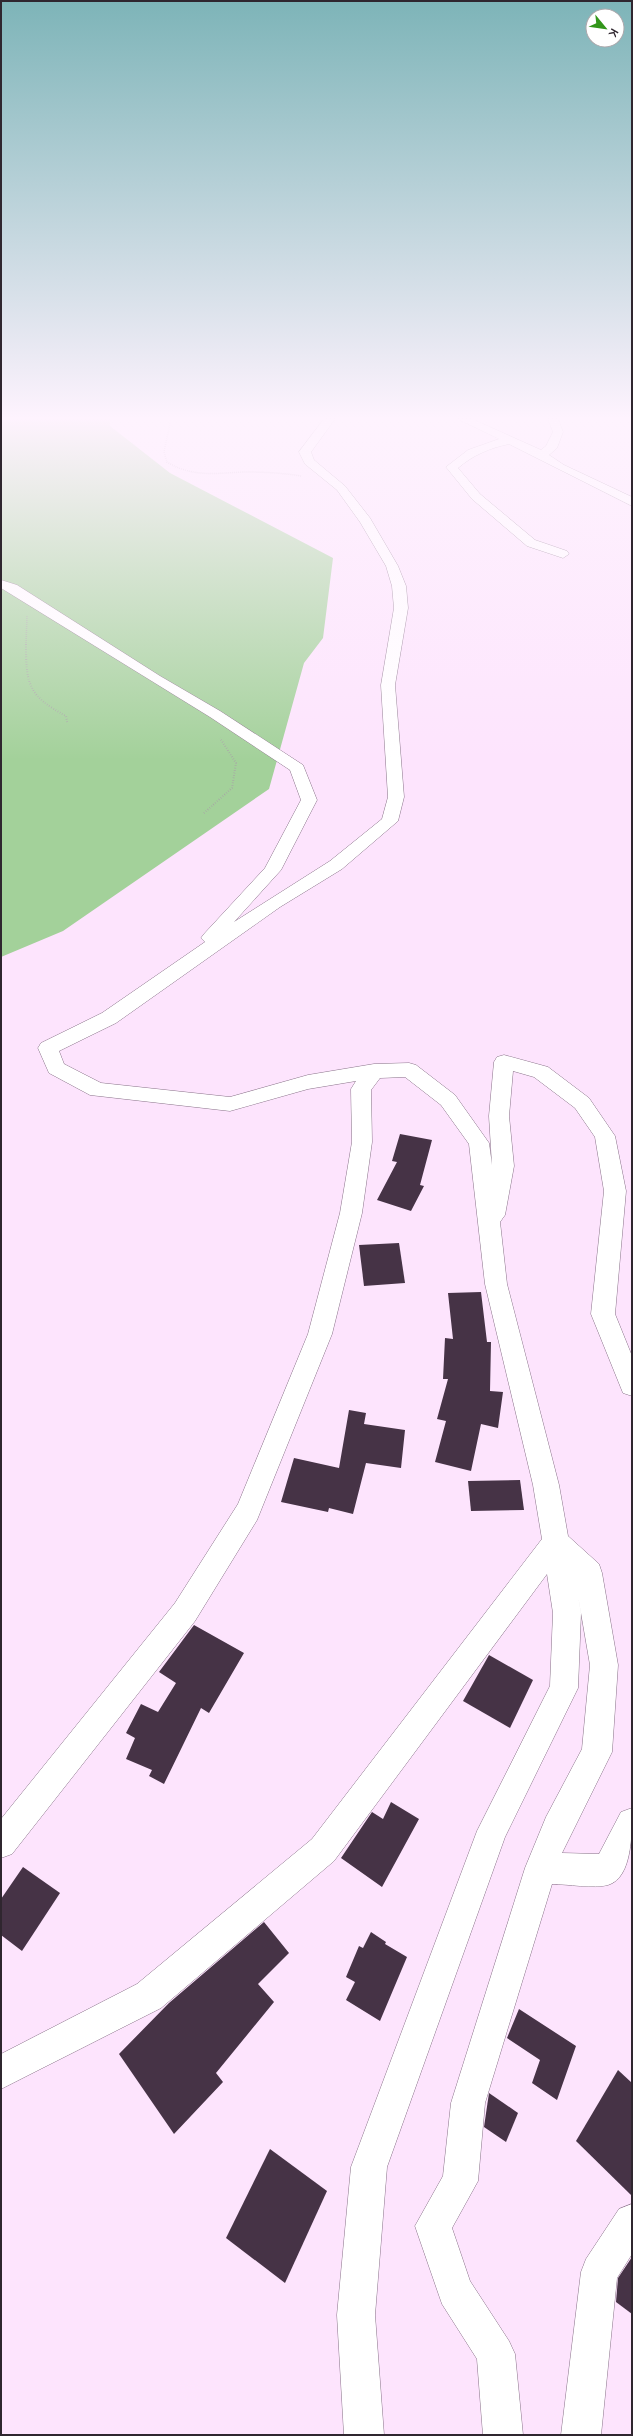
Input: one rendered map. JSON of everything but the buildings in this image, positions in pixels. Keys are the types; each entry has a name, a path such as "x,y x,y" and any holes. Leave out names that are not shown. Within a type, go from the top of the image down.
{"street":[{"path":"364,2435 356,2315 369,2167 492,1831 564,1688 567,1613 546,1485 496,1284 479,1143 448,1100 409,1070 374,1071 308,1082 230,1104 97,1090 56,1068 48,1048 109,1018 274,903 336,865 390,821 396,797 388,685 401,608 399,586 392,566 373,533"},
{"path":"519,533 531,542 563,554"},
{"path":"1,584 25,596 155,679 215,714 218,718 297,768 309,800 272,870 180,969"},
{"path":"490,1236 502,1166 499,1116 504,1062 541,1072 582,1103 605,1136 615,1191 603,1314 632,1386"},
{"path":"1,1843 185,1612 248,1511 320,1334 351,1213 362,1142 361,1089 374,1071"},
{"path":"503,2435 496,2354 455,2291 433,2226 460,2182 468,2103 541,1868 558,1828 597,1752 604,1665 589,1573 555,1542"},
{"path":"1,2072 149,1996 324,1850 555,1542"},
{"path":"541,1868 607,1870 632,1823"},
{"path":"582,2435 599,2272 632,2222"}],"path":[{"path":"25,596 28,618 26,635 29,687 39,700 66,716 67,722"},
{"path":"204,813 232,788 236,763 219,736 218,718"}],"green space":[{"path":"1,533 284,533 333,558 323,638 304,663 269,789 63,931 1,957"}]}
